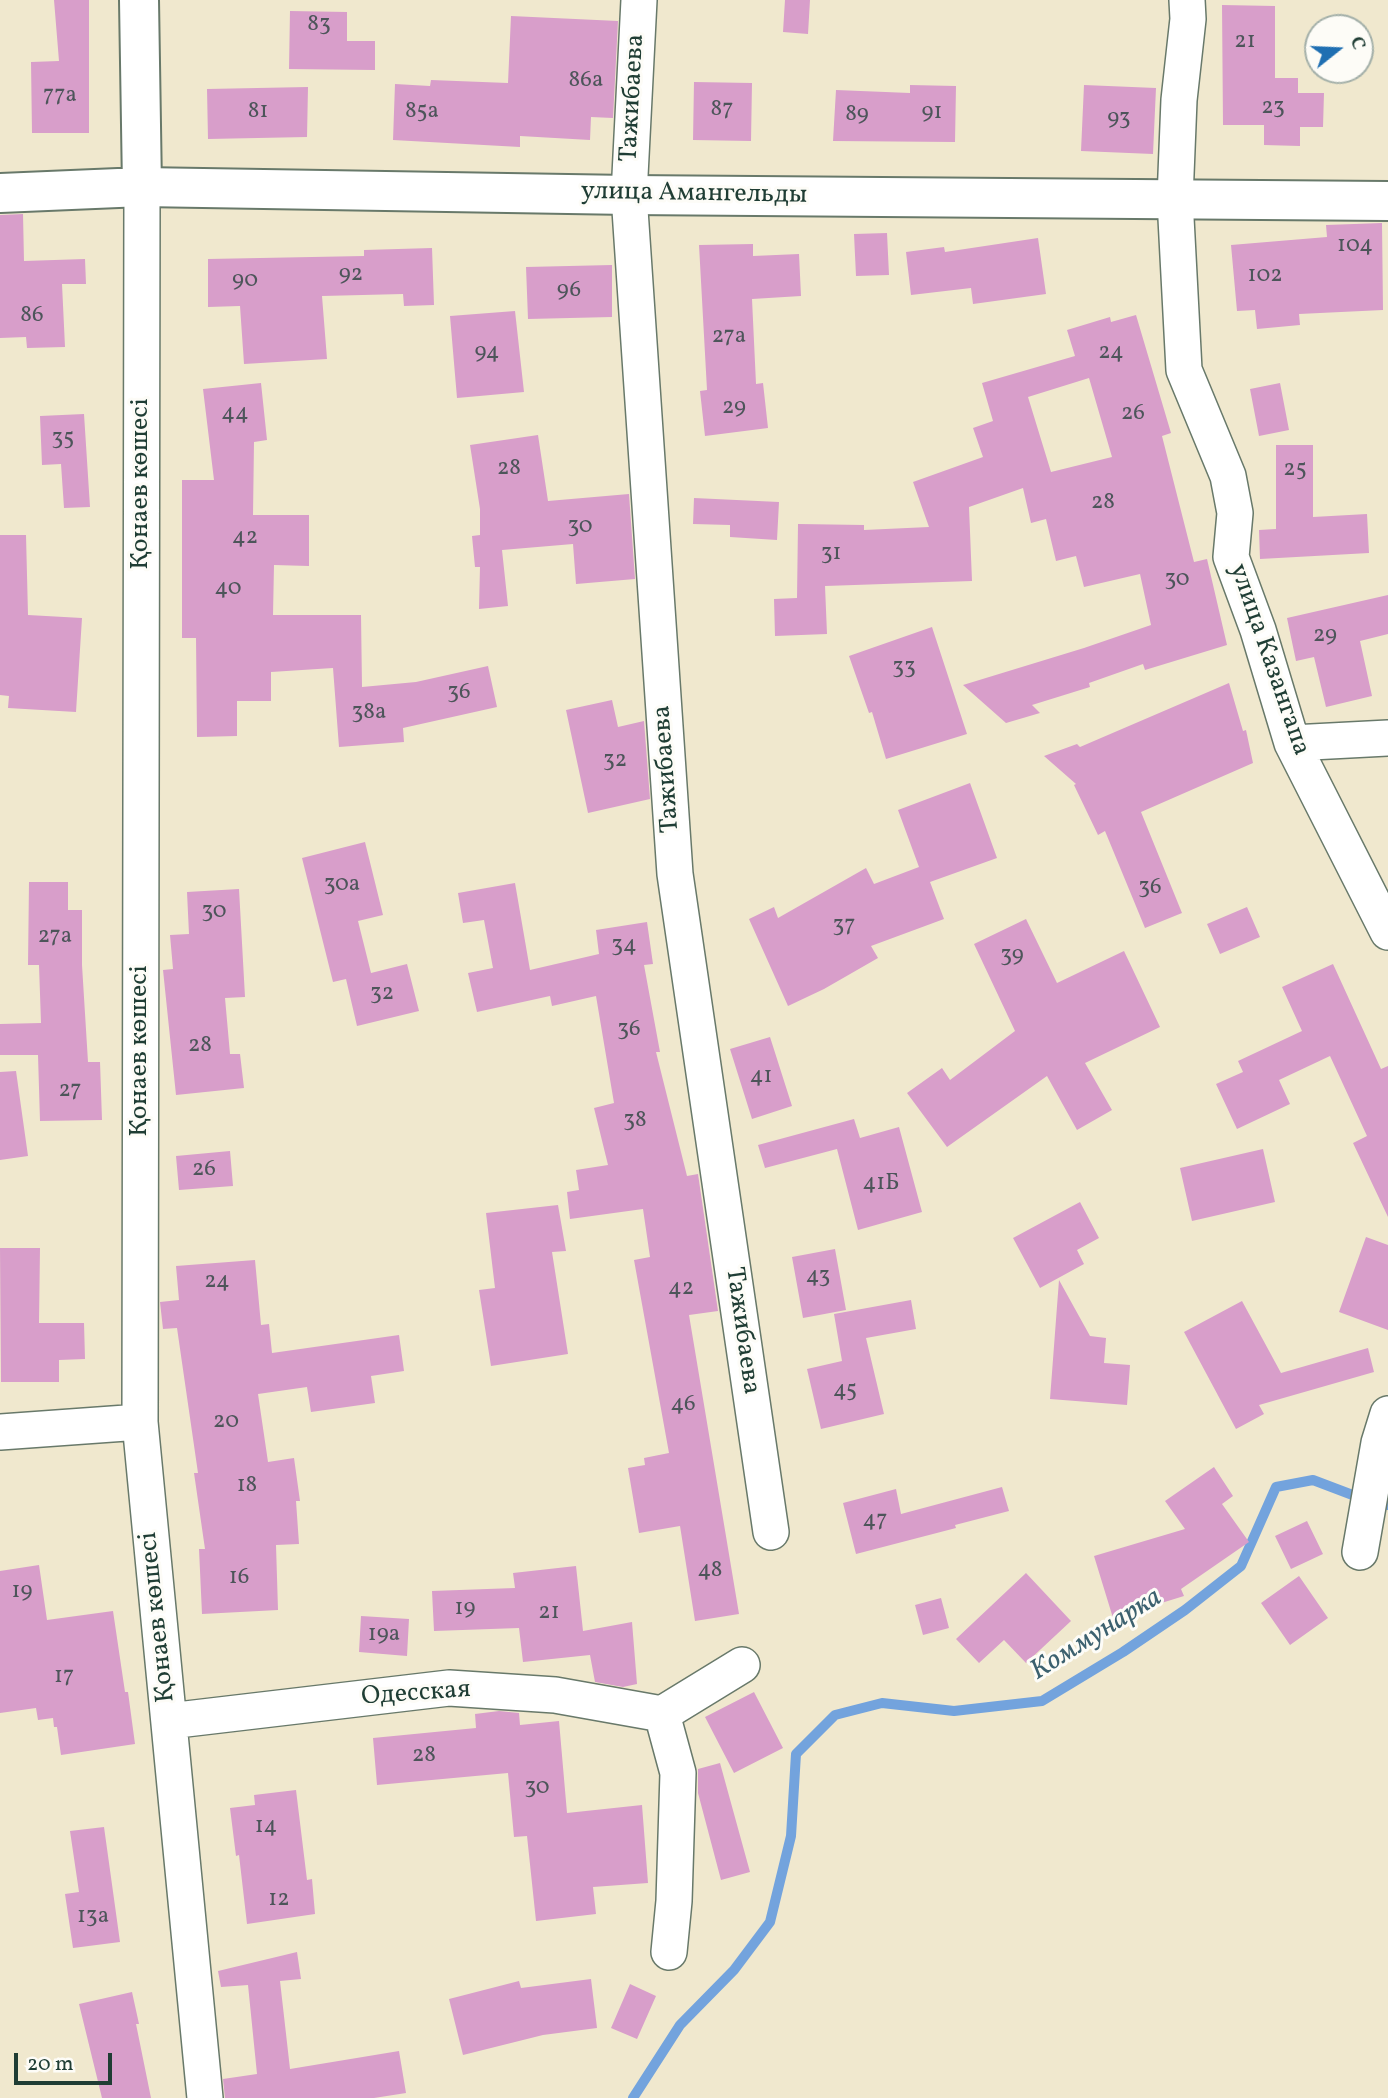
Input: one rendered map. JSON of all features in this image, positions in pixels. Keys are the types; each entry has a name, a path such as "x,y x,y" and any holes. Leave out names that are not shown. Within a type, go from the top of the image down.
{"street":[{"name":"Қонаев көшесі","path":"139,0 142,187 140,1422 205,2098"},
{"name":"Тажибаева","path":"639,0 629,195 675,874 771,1532"},
{"name":"улица Казангапа","path":"1187,0 1188,19 1179,100 1175,199 1184,370 1228,476 1235,513 1231,557 1258,630 1292,743 1388,932"},
{"name":"улица Амангельды","path":"0,193 142,187 629,195 1388,201"},
{"path":"1292,743 1388,738"},
{"path":"1360,1552 1379,1443 1388,1414"},
{"path":"0,1432 140,1422"},
{"path":"669,1952 674,1901 678,1773 662,1714 741,1665"},
{"name":"Одесская","path":"169,1721 449,1688 555,1695 662,1714"}],"building":[{"path":"54,0 89,0 89,133 32,133 31,62 59,61"},
{"path":"785,0 810,0 808,34 783,32"},
{"path":"1222,5 1275,6 1275,78 1298,78 1298,93 1324,93 1323,127 1300,127 1300,146 1264,145 1264,125 1223,125"},
{"path":"290,11 347,12 347,41 375,41 375,70 289,69"},
{"path":"511,16 618,21 613,118 591,117 590,140 520,136 520,147 393,140 395,84 430,86 431,80 508,83"},
{"path":"694,82 752,83 751,141 693,140"},
{"path":"910,85 956,86 955,142 833,141 836,90 910,93"},
{"path":"1084,85 1156,88 1153,154 1081,151"},
{"path":"308,87 307,137 208,139 207,89"},
{"path":"23,214 24,261 85,259 86,284 62,284 65,347 27,348 26,337 0,338 0,215"},
{"path":"1382,223 1383,310 1299,314 1300,325 1257,329 1255,310 1237,311 1231,245 1327,237 1326,225"},
{"path":"887,233 889,275 856,276 854,234"},
{"path":"1038,238 1046,294 973,304 971,288 911,295 906,252 944,247 945,252"},
{"path":"753,244 753,256 799,254 801,296 752,299 756,384 763,383 768,428 705,436 700,391 707,390 699,245"},
{"path":"432,248 434,305 404,306 403,294 322,296 327,359 244,364 240,306 208,307 208,259 364,256 364,250"},
{"path":"612,265 612,317 528,319 526,267"},
{"path":"515,311 524,392 457,398 450,316"},
{"path":"1136,315 1171,433 1162,436 1194,562 1207,559 1227,645 1145,670 1143,664 1089,683 1090,687 1032,705 1040,713 1006,723 963,685 1151,625 1140,574 1084,587 1076,556 1056,561 1046,519 1031,523 1023,488 969,507 972,581 825,586 827,634 775,636 774,599 797,598 798,524 864,525 864,530 929,527 913,482 983,457 973,428 993,421 982,383 1075,356 1067,330 1110,317 1111,322","holes":["1089,378 1112,457 1051,472 1028,397"]},
{"path":"261,383 267,440 254,442 253,515 309,515 309,566 274,565 273,615 361,615 362,687 416,682 488,666 497,707 403,728 404,742 339,747 333,668 271,672 271,701 237,701 237,736 197,737 196,638 182,638 182,480 214,480 203,389"},
{"path":"1280,383 1289,430 1259,436 1250,389"},
{"path":"84,414 90,507 64,508 61,464 42,465 40,416"},
{"path":"538,435 548,501 629,494 635,579 576,584 573,544 502,550 508,606 479,609 480,567 475,567 472,536 480,535 480,509 470,445"},
{"path":"1276,445 1313,445 1313,517 1367,514 1369,553 1260,559 1259,530 1276,529"},
{"path":"694,498 779,502 777,540 730,537 730,525 693,524"},
{"path":"0,535 26,535 28,615 82,618 76,712 8,708 9,696 0,695"},
{"path":"1388,595 1388,634 1360,641 1372,696 1326,707 1314,657 1296,661 1287,618"},
{"path":"932,627 967,734 886,759 872,712 869,713 849,656"},
{"path":"1229,683 1243,731 1246,730 1253,763 1141,812 1182,913 1145,928 1105,831 1098,835 1074,785 1076,784 1044,756 1077,744 1080,747"},
{"path":"612,700 618,727 644,721 650,799 588,813 566,710"},
{"path":"970,783 997,858 930,882 944,919 871,946 878,958 788,1006 749,919 774,907 778,918 866,868 874,884 919,867 898,810"},
{"path":"365,842 383,915 358,921 371,973 407,964 419,1011 357,1026 346,979 333,982 302,858"},
{"path":"29,882 68,882 68,910 82,910 82,965 88,1062 100,1062 102,1120 40,1121 38,1055 0,1055 0,1024 41,1023 39,965 28,965"},
{"path":"515,883 530,970 599,954 596,930 647,922 653,964 644,965 660,1052 656,1052 687,1176 698,1174 718,1311 689,1315 739,1614 695,1621 680,1526 639,1533 628,1468 645,1465 644,1458 669,1453 634,1260 650,1257 643,1209 570,1219 567,1192 579,1190 576,1170 608,1165 594,1108 614,1103 596,996 552,1006 550,996 477,1012 468,973 493,968 484,920 463,923 458,893"},
{"path":"239,889 245,997 225,998 230,1054 240,1054 244,1088 176,1095 163,970 173,969 170,935 189,934 187,892"},
{"path":"1247,907 1260,937 1220,954 1207,924"},
{"path":"1026,919 1057,983 1124,951 1160,1027 1085,1063 1112,1110 1077,1130 1047,1076 947,1147 907,1093 942,1068 950,1080 1015,1031 974,944"},
{"path":"1333,964 1381,1069 1388,1066 1388,1217 1353,1143 1367,1136 1330,1056 1279,1080 1290,1104 1237,1129 1216,1084 1243,1072 1238,1061 1302,1031 1282,987"},
{"path":"770,1037 792,1106 752,1119 730,1049"},
{"path":"16,1071 28,1156 0,1160 0,1072"},
{"path":"854,1119 860,1138 899,1127 922,1212 858,1230 837,1149 765,1168 758,1145"},
{"path":"1263,1149 1275,1202 1192,1221 1180,1168"},
{"path":"230,1151 233,1186 179,1190 176,1156"},
{"path":"1080,1202 1099,1238 1077,1250 1084,1264 1040,1288 1013,1238"},
{"path":"558,1205 566,1251 552,1252 568,1354 491,1366 479,1290 495,1288 486,1213"},
{"path":"1366,1237 1388,1245 1388,1330 1339,1312"},
{"path":"0,1248 40,1248 39,1323 84,1323 85,1359 59,1360 59,1382 1,1382"},
{"path":"835,1249 846,1310 803,1318 792,1257"},
{"path":"255,1260 261,1325 269,1324 272,1353 399,1335 404,1371 371,1376 375,1403 311,1412 307,1387 258,1394 268,1462 294,1458 300,1501 296,1501 299,1544 276,1545 278,1610 202,1614 199,1549 205,1549 194,1473 198,1473 177,1328 163,1329 160,1302 179,1300 176,1266"},
{"path":"1059,1280 1090,1336 1106,1338 1104,1363 1130,1365 1127,1405 1050,1399"},
{"path":"911,1300 916,1329 866,1338 884,1414 821,1429 807,1369 842,1361 834,1314"},
{"path":"1242,1301 1281,1373 1368,1348 1374,1372 1259,1405 1264,1414 1236,1429 1184,1332"},
{"path":"1214,1467 1233,1496 1222,1504 1249,1542 1181,1589 1184,1596 1113,1618 1094,1556 1185,1529 1165,1501"},
{"path":"1002,1487 1009,1511 856,1554 843,1503 896,1489 901,1514"},
{"path":"1307,1521 1323,1554 1291,1569 1275,1536"},
{"path":"39,1565 47,1620 113,1611 135,1744 61,1755 53,1718 38,1720 36,1708 0,1713 0,1571"},
{"path":"576,1566 583,1631 632,1622 637,1684 623,1687 595,1682 590,1655 523,1662 519,1628 434,1631 432,1591 515,1588 513,1573"},
{"path":"1026,1573 1071,1621 1026,1663 1004,1640 979,1663 956,1639"},
{"path":"1299,1576 1328,1618 1290,1645 1261,1603"},
{"path":"941,1598 949,1628 923,1635 915,1605"},
{"path":"361,1616 409,1619 407,1656 359,1652"},
{"path":"754,1692 783,1748 734,1773 705,1717"},
{"path":"499,1711 519,1713 520,1725 559,1721 567,1813 642,1805 648,1883 593,1887 596,1914 536,1921 527,1836 514,1837 508,1773 377,1785 373,1738 476,1728 475,1714"},
{"path":"720,1763 750,1872 721,1880 698,1793 698,1769"},
{"path":"296,1790 307,1880 312,1879 315,1914 247,1924 230,1808 255,1805 254,1795"},
{"path":"104,1827 120,1942 73,1948 65,1894 79,1892 70,1831"},
{"path":"297,1952 301,1979 280,1981 290,2069 399,2051 406,2093 374,2098 225,2098 223,2079 257,2074 248,1985 221,1987 218,1971"},
{"path":"591,1979 597,2028 543,2035 463,2055 449,1999 519,1981 521,1988"},
{"path":"630,1984 656,1996 637,2039 611,2028"},
{"path":"132,1992 151,2098 102,2098 79,2004"}],"waterway":[{"name":"Коммунарка","path":"633,2098 680,2025 734,1970 770,1922 791,1836 796,1754 835,1715 882,1703 954,1711 1042,1701 1123,1652 1185,1610 1241,1566 1276,1487 1313,1480 1371,1502 1388,1505"}]}
